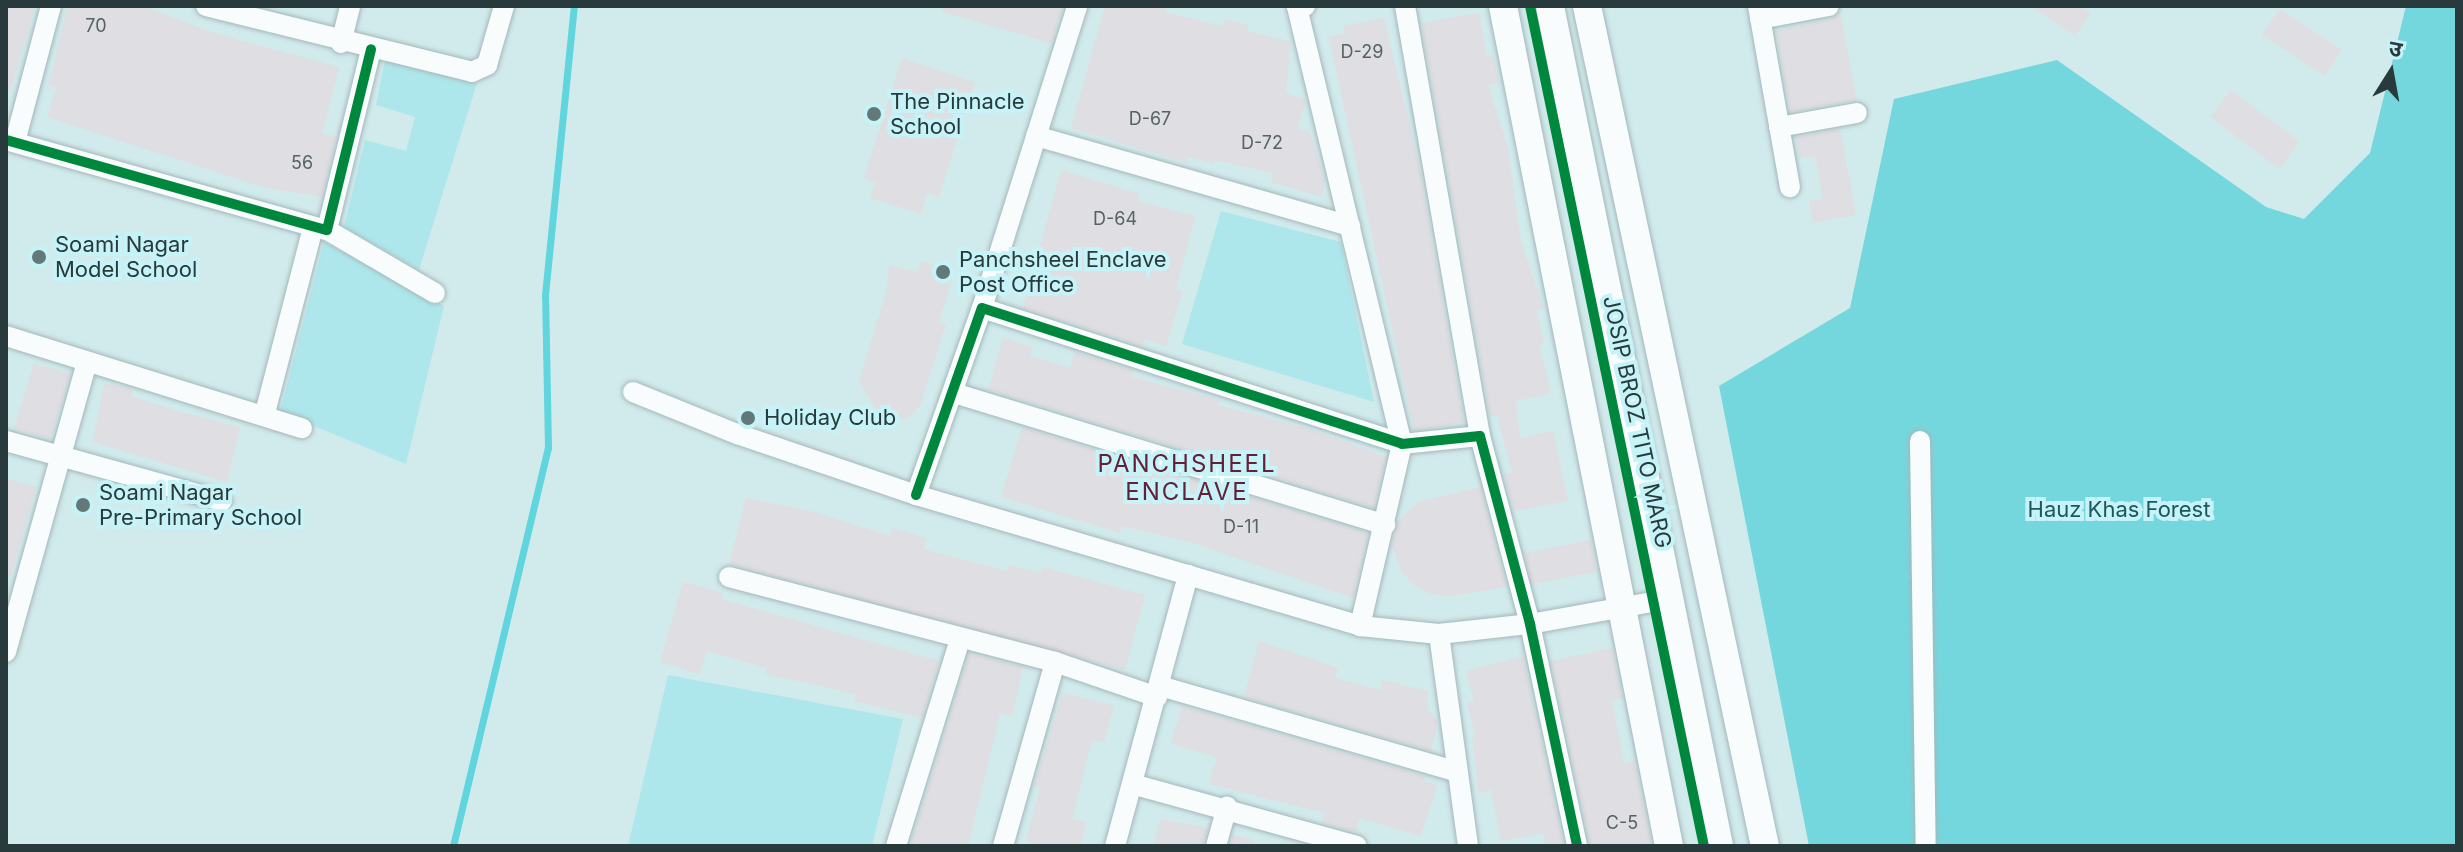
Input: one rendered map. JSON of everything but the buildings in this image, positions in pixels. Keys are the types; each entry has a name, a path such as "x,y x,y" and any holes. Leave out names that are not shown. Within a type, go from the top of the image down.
{"main road":[{"path":"1503,6 1669,846"},
{"name":"JOSIP BROZ TITO MARG","path":"1550,6 1719,846"},
{"name":"JOSIP BROZ TITO MARG","path":"1587,6 1765,846"}],"street":[{"path":"51,6 10,141 320,228 435,293"},
{"path":"206,6 341,43 480,71 487,65 504,6"},
{"path":"341,43 350,6"},
{"path":"916,495 982,308 1077,6"},
{"path":"1298,6 1402,444 1360,626"},
{"path":"1405,6 1480,436 1530,624 1577,846"},
{"path":"1790,187 1759,12 1829,6"},
{"path":"265,413 371,49"},
{"path":"1779,127 1857,113"},
{"path":"1036,136 1350,226"},
{"path":"982,308 1402,444 1480,436"},
{"path":"6,336 265,413 302,428"},
{"path":"6,652 87,362"},
{"path":"633,392 737,434 916,495 1360,626 1439,634 1530,624 1669,599"},
{"path":"954,393 1385,525"},
{"path":"6,441 222,501"},
{"path":"1920,441 1926,846"},
{"path":"1115,846 1188,575"},
{"path":"729,577 1457,772"},
{"path":"1439,634 1468,846"},
{"path":"896,846 960,639"},
{"path":"1003,846 1055,662"},
{"path":"1132,784 1227,807 1330,842 1357,846"},
{"path":"1216,846 1227,807"}],"shaded area":[{"path":"385,60 477,83 419,270 344,227 365,140 406,151 415,117 376,105"},
{"path":"1221,211 1341,242 1374,402 1182,344"},
{"path":"324,242 444,306 406,464 280,412"},
{"path":"668,675 903,719 872,846 628,846"}],"green space":[{"name":"Hauz Khas Forest","path":"2406,6 2457,6 2457,846 1809,846 1719,386 1850,308 1894,99 2057,60 2266,207 2304,219 2370,153"}],"waterway":[{"path":"453,846 548,448 545,295 574,6"}],"cycle path":[{"path":"1530,6 1704,846"},
{"path":"6,140 327,230 371,49"},
{"path":"916,495 982,308 1402,444 1480,436 1530,624 1577,846"}],"place":[{"name":"The Pinnacle School","path":"874,114"},
{"name":"Soami Nagar Model School","path":"39,257"},
{"name":"Panchsheel Enclave Post Office","path":"943,272"},
{"name":"Holiday Club","path":"748,418"},
{"name":"Soami Nagar Pre-Primary School","path":"83,505"}],"district":[{"name":"PANCHSHEEL ENCLAVE","path":"1187,478"}]}
